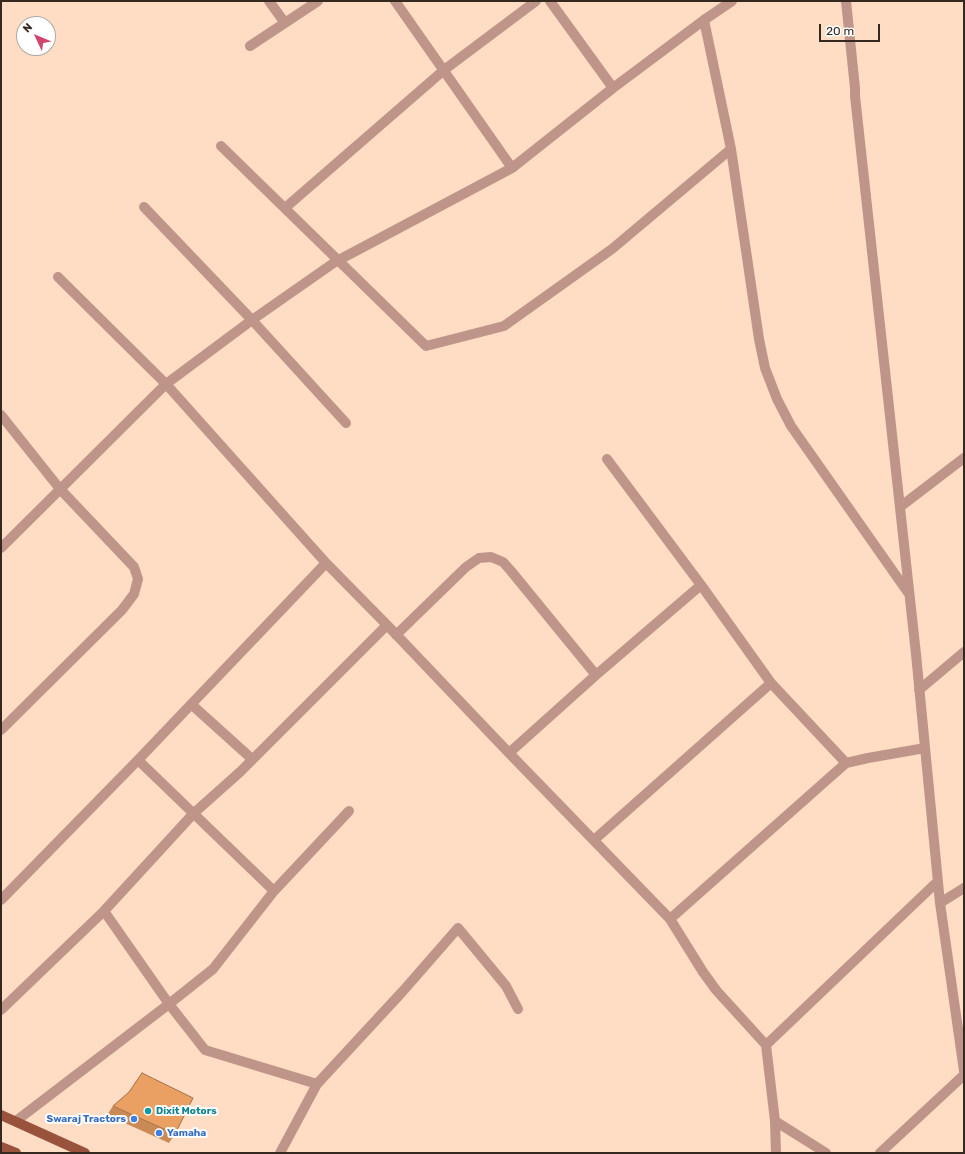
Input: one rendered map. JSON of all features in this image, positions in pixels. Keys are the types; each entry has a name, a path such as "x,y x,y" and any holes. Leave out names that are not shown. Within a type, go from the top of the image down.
{"main road":[{"path":"1,1114 85,1153"}],"street":[{"path":"269,1 285,23"},
{"path":"250,46 318,1"},
{"path":"395,1 512,168"},
{"path":"285,208 444,70 536,1"},
{"path":"550,1 613,88"},
{"path":"1,548 166,384 252,320 339,261 512,168 613,88 732,1"},
{"path":"846,1 855,88 855,104 900,507 940,903 964,1071"},
{"path":"704,20 731,149 759,339 765,368 777,400 791,426 909,595"},
{"path":"221,146 426,346 504,326 612,249 731,149"},
{"path":"144,207 252,320 346,423"},
{"path":"58,277 166,384 326,563 670,919 716,990 766,1045 776,1153"},
{"path":"1,415 60,488 134,567 138,579 134,594 122,610 1,730"},
{"path":"900,507 964,458"},
{"path":"607,459 771,683 846,763"},
{"path":"396,634 466,566 479,558 491,557 503,562 596,675"},
{"path":"1,900 138,760 326,563"},
{"path":"509,753 596,675 701,586"},
{"path":"1,1010 104,911 194,813 252,759 387,625"},
{"path":"919,690 964,652"},
{"path":"594,840 771,683"},
{"path":"191,704 252,759"},
{"path":"670,919 846,763 925,748"},
{"path":"138,760 274,891"},
{"path":"16,1121 213,969 274,891 349,811"},
{"path":"766,1045 938,881"},
{"path":"940,903 964,888"},
{"path":"104,911 169,1004 205,1050 317,1084"},
{"path":"280,1153 317,1084 403,991 458,928 506,986 518,1009"},
{"path":"880,1153 964,1075"},
{"path":"774,1121 826,1153"}],"building":[{"name":"Dixit Motors","path":"142,1073 193,1098 175,1134 113,1106 129,1092"}],"place":[{"name":"Dixit Motors","path":"148,1111"},
{"name":"Swaraj Tractors","path":"134,1119"},
{"name":"Yamaha","path":"159,1133"}]}
